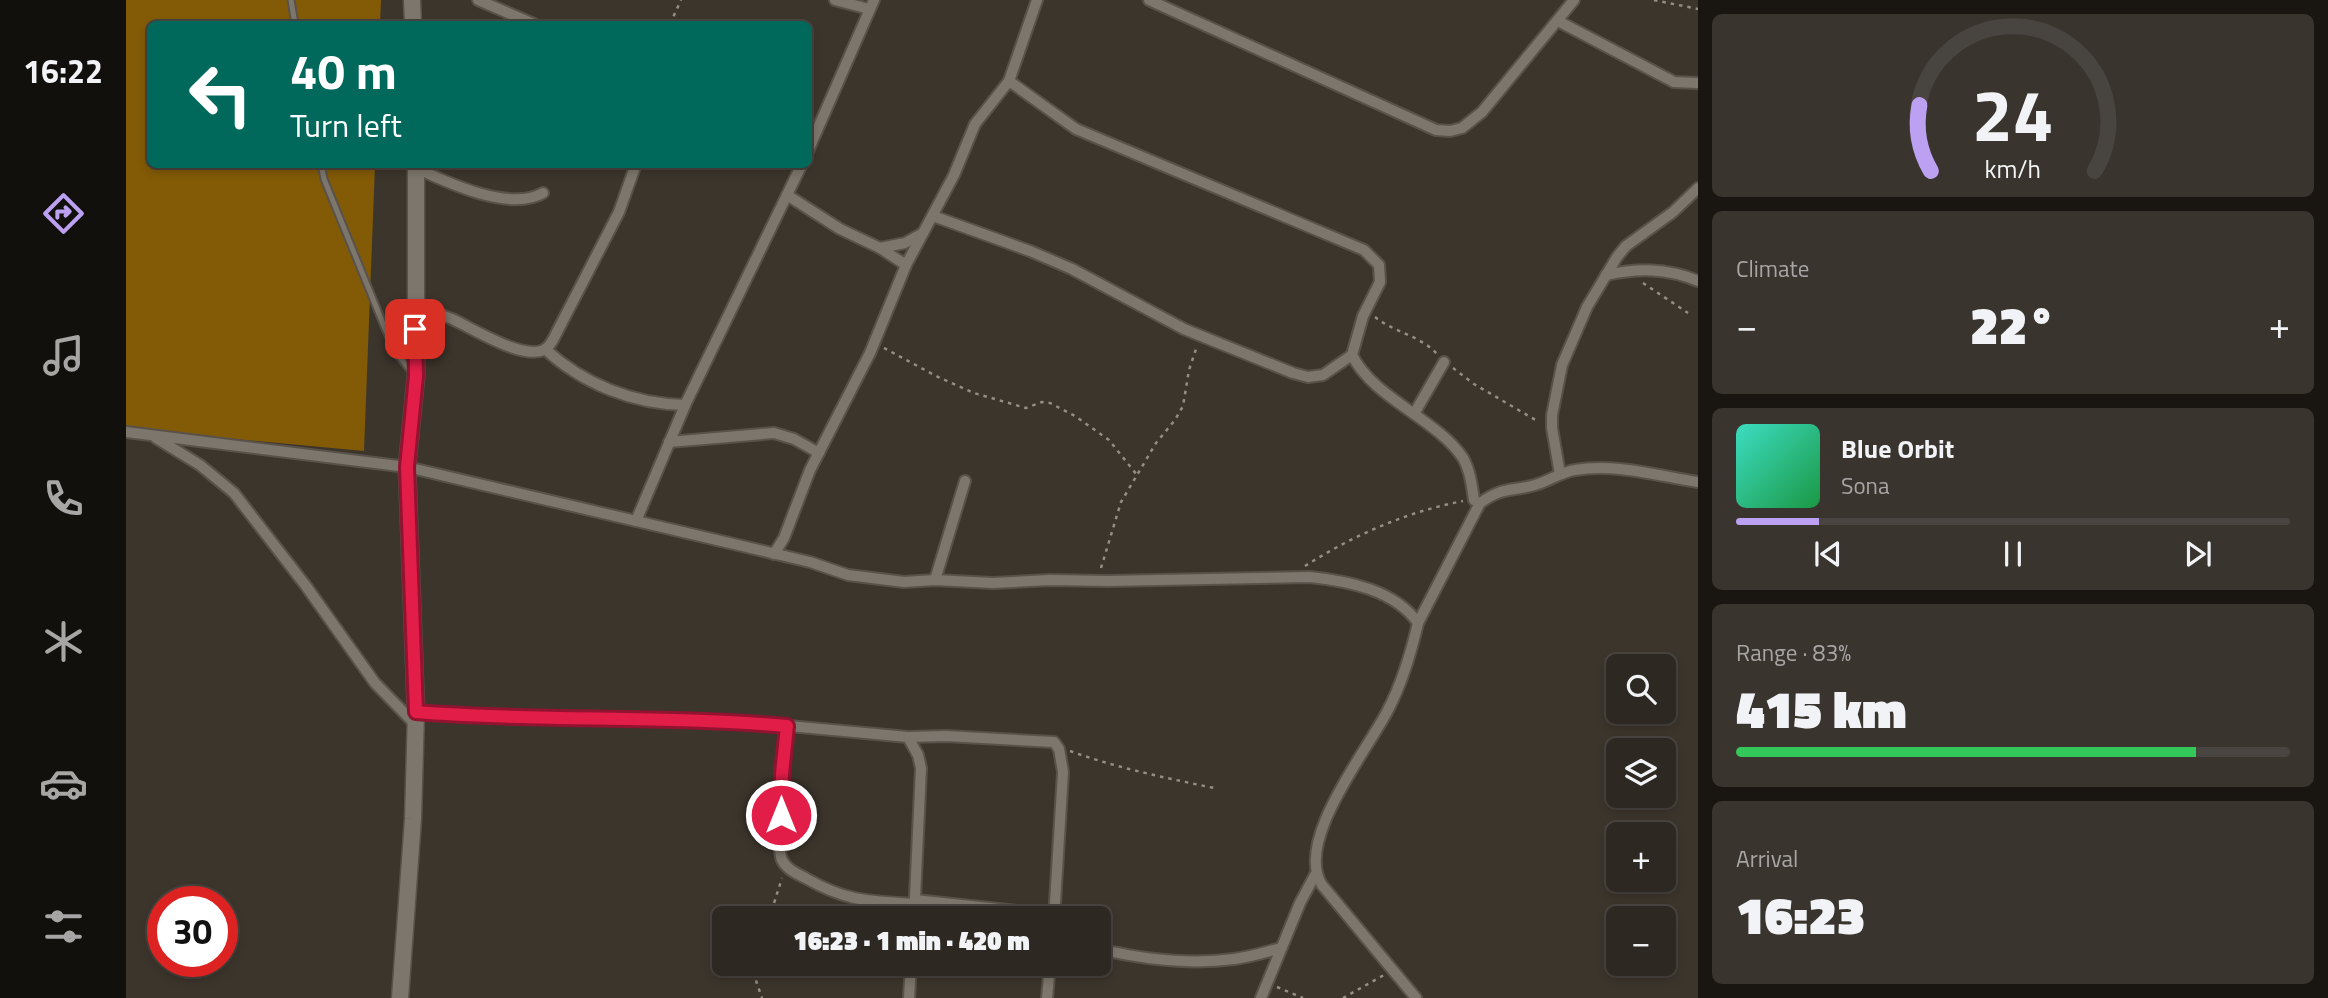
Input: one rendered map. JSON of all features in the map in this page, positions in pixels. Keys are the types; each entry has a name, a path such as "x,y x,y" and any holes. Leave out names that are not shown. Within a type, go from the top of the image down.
{"street":[{"path":"412,0 413,21"},
{"path":"478,0 527,21"},
{"path":"812,140 872,5 835,0"},
{"path":"774,554 819,453 874,343 906,265 954,175 975,124 1009,81 1037,0"},
{"path":"1149,0 1436,130 1450,131 1462,128 1482,112 1574,0"},
{"path":"1558,21 1674,82 1698,83"},
{"path":"933,216 1062,264 1201,336 1308,377 1322,375 1352,355 1363,316 1380,282 1379,265 1364,250 1076,130 1009,81"},
{"path":"400,998 414,819 416,719 407,467 416,376 416,168"},
{"path":"420,168 438,178 494,197 526,200 542,193"},
{"path":"545,349 553,339 619,212 635,168"},
{"path":"636,521 685,405 800,168"},
{"path":"1560,474 1552,428 1562,365 1587,307 1626,246 1673,212 1698,188"},
{"path":"787,195 906,265"},
{"path":"880,248 905,243 924,232"},
{"path":"1606,275 1627,270 1658,270 1681,274 1698,281"},
{"path":"415,306 447,317 508,346 525,350 545,349 575,373 633,399 663,405 685,405"},
{"path":"1352,355 1359,368 1463,459 1471,479 1474,500"},
{"path":"1414,414 1444,362"},
{"path":"126,432 407,467 876,580 993,583 1051,580 1335,580 1397,601 1410,611 1418,623"},
{"path":"669,442 774,433 794,439 819,453"},
{"path":"151,435 200,466 234,493 306,586 374,682 416,719 686,719 908,737 946,736 1054,742 1062,758 1063,772 1056,906"},
{"path":"1261,998 1315,875 1314,862 1318,846 1334,799 1387,711 1403,675 1418,623 1480,503 1497,491 1531,486 1572,470 1601,468 1698,482"},
{"path":"935,580 965,481"},
{"path":"787,726 780,842 781,858 790,870 831,893 851,899 952,906"},
{"path":"908,737 918,755 921,768 915,906"},
{"path":"1315,875 1416,998"},
{"path":"1111,952 1182,960 1233,959 1281,948"},
{"path":"909,998 910,976"},
{"path":"1047,998 1049,976"}],"lane":[{"path":"290,0 294,21"},
{"path":"322,168 386,331 396,352 416,376"}],"path":[{"path":"671,21 681,0"},
{"path":"1654,0 1698,9"},
{"path":"1627,270 1658,295 1688,313"},
{"path":"1368,307 1382,322 1425,342 1444,362 1527,417 1552,428"},
{"path":"1097,581 1121,502 1156,443 1183,406 1188,370 1201,336"},
{"path":"874,343 974,393 1026,408 1042,402 1059,407 1109,440 1136,475"},
{"path":"1289,578 1307,564 1391,520 1428,508 1474,500"},
{"path":"1057,747 1120,768 1214,789"},
{"path":"773,906 782,876 783,861"},
{"path":"1343,998 1393,970"},
{"path":"754,976 762,998"},
{"path":"1267,983 1303,998"}],"shaded area":[{"path":"126,0 381,0 380,21 147,21 147,168 375,168 364,451 126,429"}],"route":[{"path":"415,329 416,376 407,467 416,712 563,719 736,721 787,726 781,815"}]}
